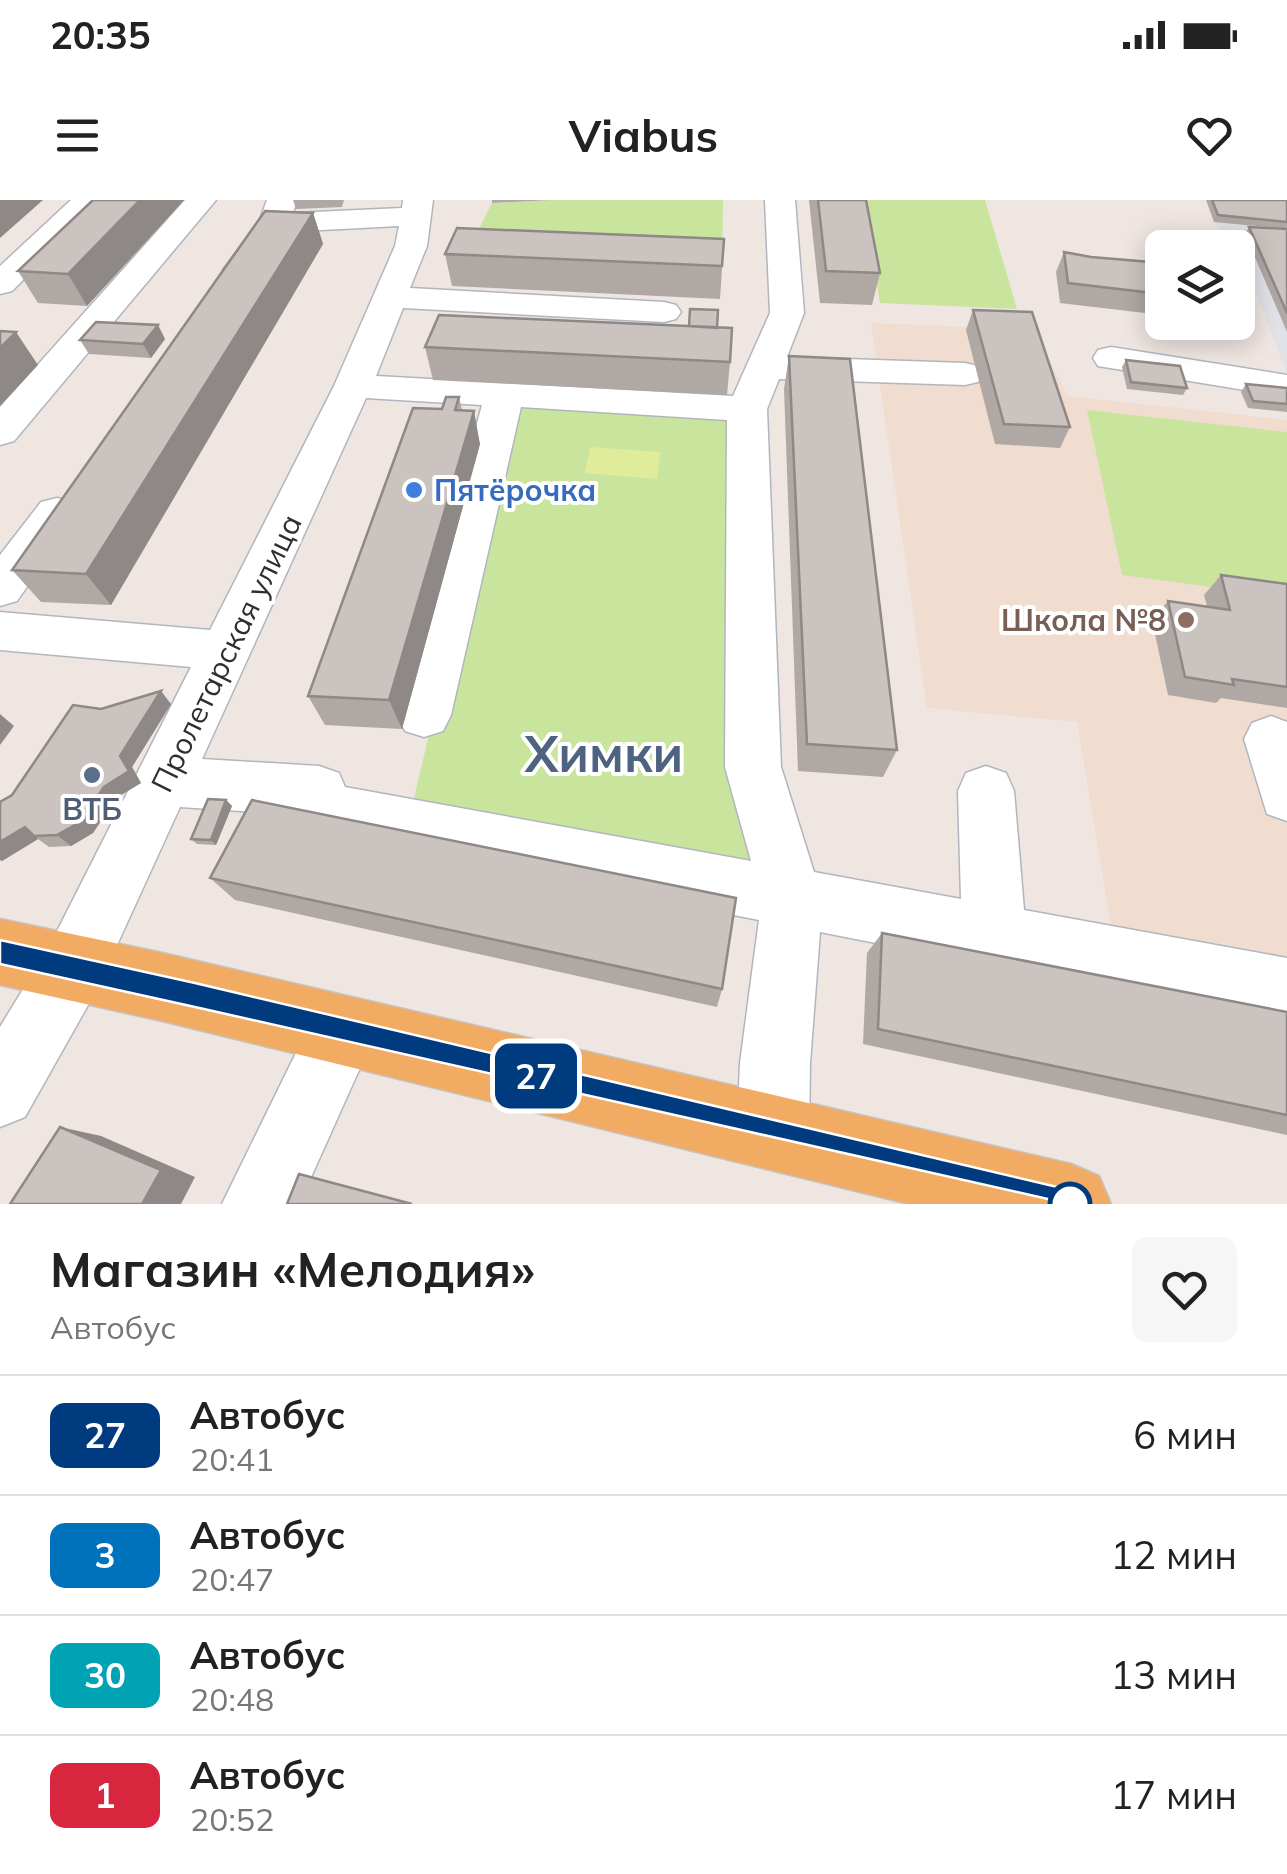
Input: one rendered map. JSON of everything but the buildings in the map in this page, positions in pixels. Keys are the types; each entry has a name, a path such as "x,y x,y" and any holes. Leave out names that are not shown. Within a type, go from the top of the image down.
{"main road":[{"path":"0,952 1071,1204"}],"street":[{"path":"0,284 88,200"},
{"path":"0,432 200,200"},
{"path":"773,1132 775,1063 792,898 753,768 756,388 786,313 780,200"},
{"path":"215,302 278,212 417,208"},
{"name":"Пролетарская улица","path":"0,1092 73,968 228,651 391,297 411,246 417,208"},
{"path":"391,297 664,312"},
{"path":"1111,358 1287,386"},
{"path":"353,386 504,392 756,388 965,374"},
{"path":"424,715 504,392"},
{"path":"0,589 84,478"},
{"path":"0,631 228,651"},
{"path":"1271,739 1287,796"},
{"path":"164,781 330,802 792,898 1287,991"},
{"path":"986,791 994,936"},
{"path":"260,1204 344,1030"}],"shaded area":[{"path":"1207,200 1287,200 1287,373 1255,291 1255,230 1221,230 1214,222"},
{"name":"Школа №8","path":"871,323 1033,330 1068,396 1287,420 1287,960 1111,926 1077,722 927,708"}],"green space":[{"path":"723,200 722,271 463,260 492,203"},
{"path":"862,200 985,200 1017,309 880,303"},
{"path":"508,400 739,417 775,884 410,815"},
{"path":"1087,410 1287,432 1287,597 1122,575"},
{"path":"590,447 660,452 657,479 585,473"}],"bus line":[{"name":"27","path":"0,952 1070,1204"}],"place":[{"name":"Пятёрочка","path":"414,490"},
{"name":"Школа №8","path":"1186,620"},
{"name":"ВТБ","path":"92,775"}],"district":[{"name":"Химки","path":"604,753"}]}
